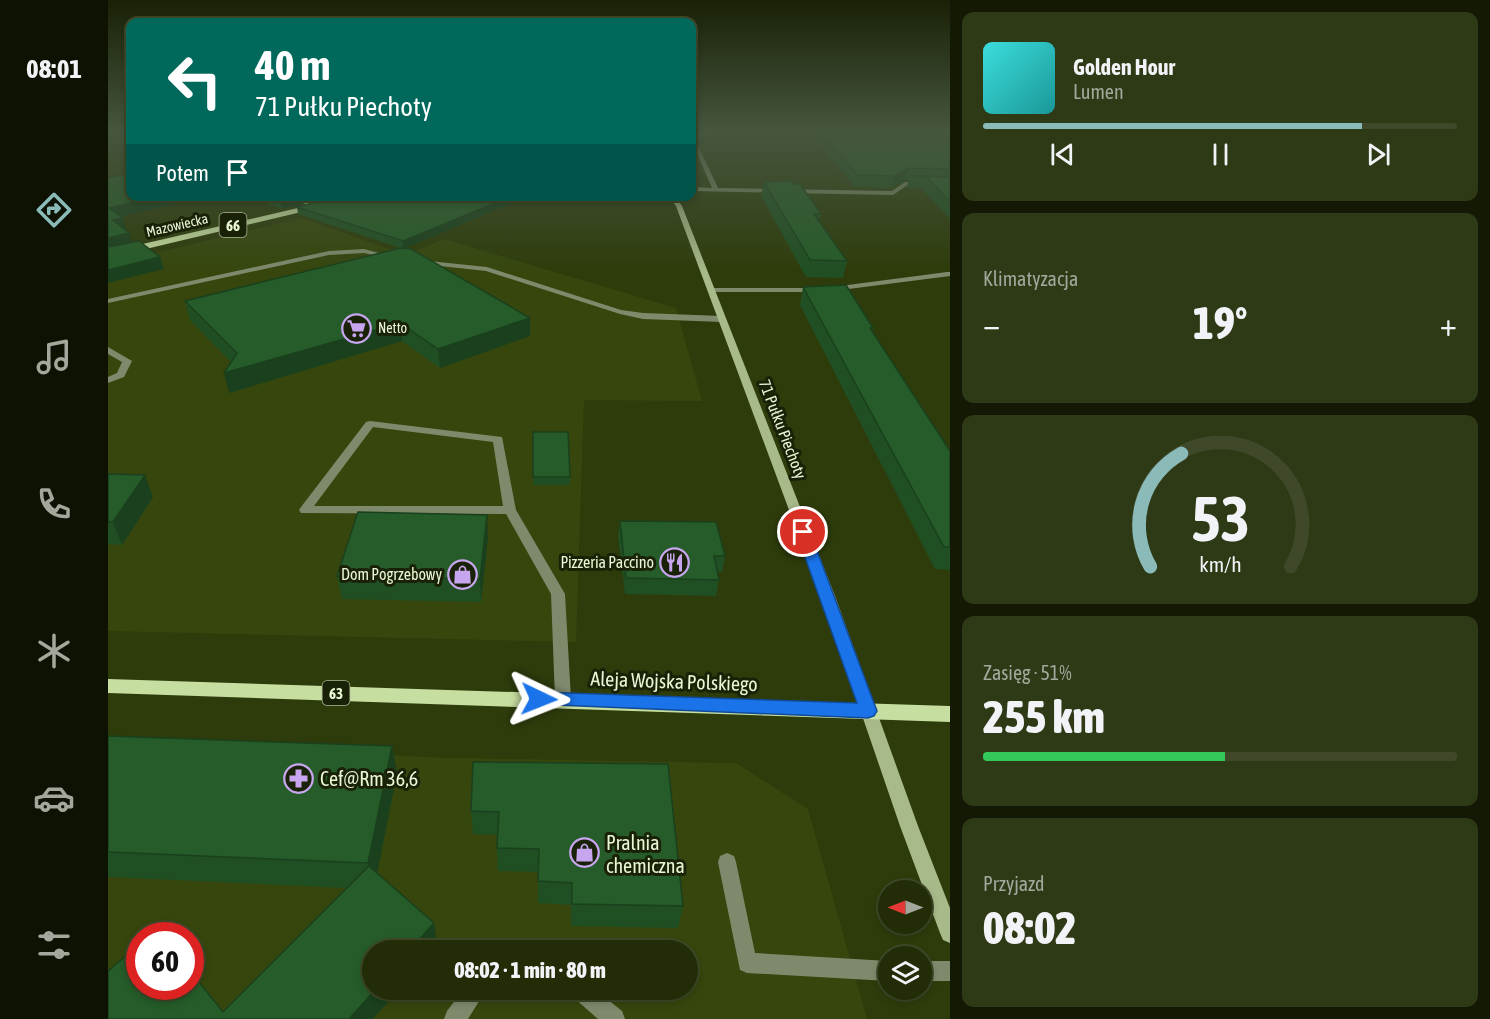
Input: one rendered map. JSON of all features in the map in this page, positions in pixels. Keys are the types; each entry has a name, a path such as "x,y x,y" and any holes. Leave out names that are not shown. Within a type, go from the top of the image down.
{"main road":[{"name":"Mazowiecka","path":"108,247 313,201"},
{"name":"Mazowiecka","path":"108,255 340,201"},
{"name":"Aleja Wojska Polskiego","path":"108,686 563,699 950,714"}],"street":[{"name":"71 Pułku Piechoty","path":"676,201 712,290 828,596 909,826 950,933"}],"lane":[{"path":"711,178 716,189"},
{"path":"696,189 893,193 905,184 950,185"},
{"path":"108,301 329,253 364,251 403,260"},
{"path":"412,261 487,269 620,312 643,316 722,319"},
{"path":"712,290 825,290 947,274"},
{"path":"108,350 127,361 121,375 108,380"},
{"path":"510,510 305,510 370,424 498,439 510,510 558,594 563,699"},
{"path":"727,862 747,963 878,970"},
{"path":"932,971 950,971"},
{"path":"455,1019 469,1000"},
{"path":"592,1000 614,1019"}],"shaded area":[{"path":"302,218 406,255 444,239 676,308 702,401 584,400 576,642 108,631 108,264"},
{"path":"108,741 449,758 736,763 808,809 867,1019 108,1019"}],"building":[{"path":"108,178 126,178 126,201 138,201 109,208 123,218 113,220 129,233 108,238"},
{"path":"927,178 950,178 950,202"},
{"path":"791,181 794,184 800,184 821,214 814,214 847,261 810,260 764,182"},
{"path":"320,201 500,201 403,241 297,207"},
{"path":"139,241 160,257 108,270 108,247"},
{"name":"Netto","path":"401,248 411,249 530,318 438,349 400,323 224,373 237,353 185,301"},
{"path":"846,285 873,328 870,328 950,451 950,547 944,547 803,287"},
{"path":"533,432 568,432 570,477 533,477"},
{"path":"108,474 145,475 113,522 108,522"},
{"path":"358,512 487,515 480,579 337,576"},
{"path":"620,521 716,522 725,556 714,556 719,580 626,578"},
{"path":"108,736 392,746 368,863 108,852"},
{"name":"Pralnia chemiczna","path":"473,762 668,764 683,906 572,904 572,883 538,881 539,849 497,848 499,812 471,811"},
{"path":"369,866 434,923 419,940 362,940 362,1000 366,1000 349,1019 108,1019 108,971 126,956 126,1000 204,1000 204,988 223,1012"}],"place":[{"name":"Netto","path":"357,328"},
{"name":"Pizzeria Paccino","path":"675,562"},
{"name":"Dom Pogrzebowy","path":"463,574"},
{"name":"Cef@Rm 36,6","path":"299,778"},
{"name":"Pralnia chemiczna","path":"585,853"}],"route":[{"path":"539,699 868,711 803,532"}]}
